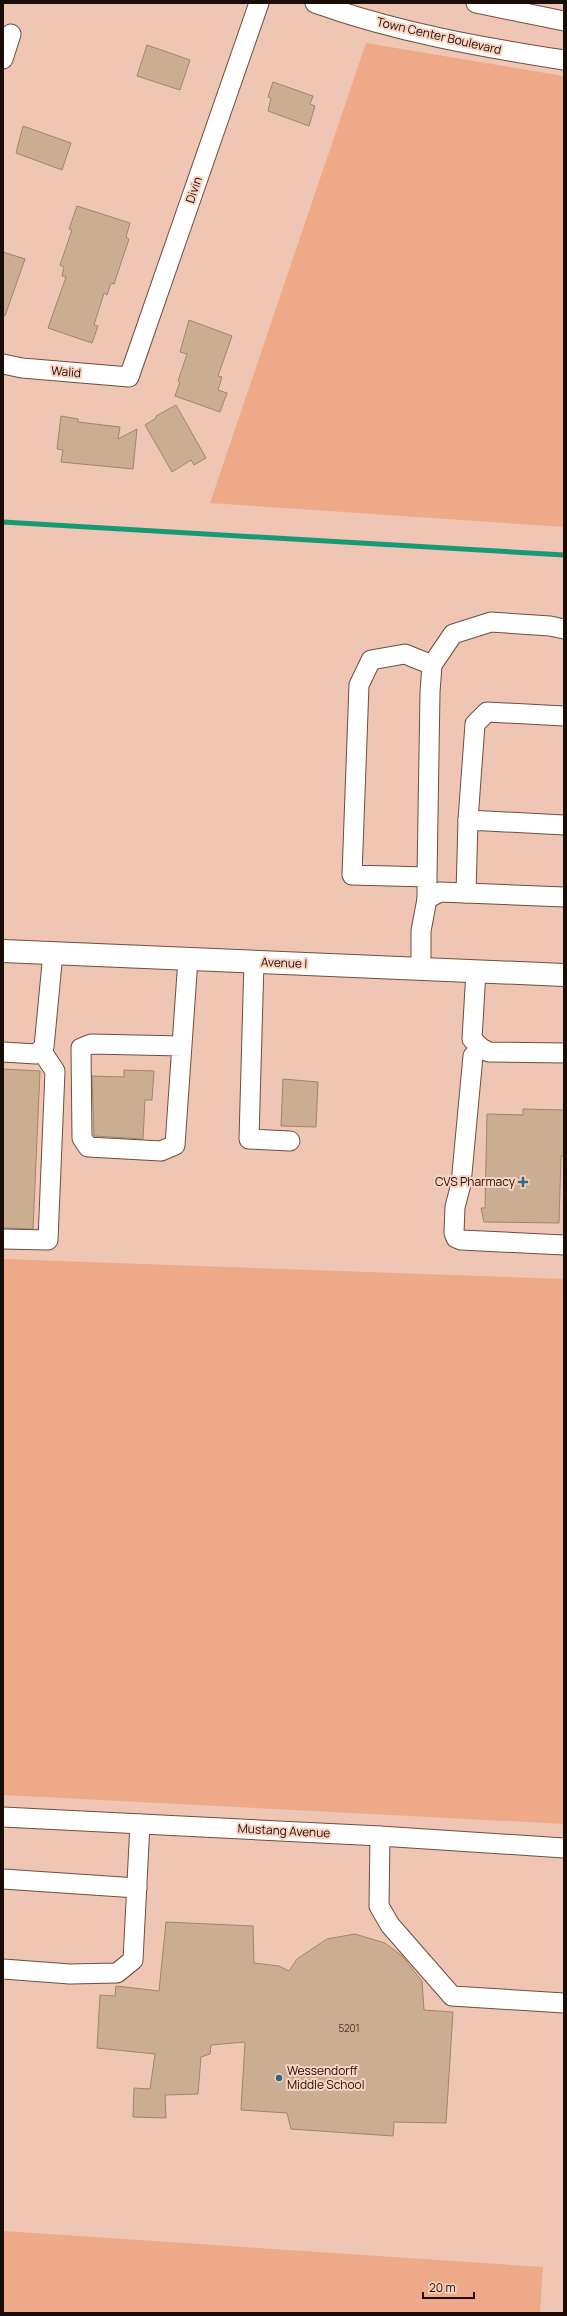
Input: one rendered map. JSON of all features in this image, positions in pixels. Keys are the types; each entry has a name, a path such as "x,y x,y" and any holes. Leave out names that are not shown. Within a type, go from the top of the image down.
{"main road":[{"name":"Avenue I","path":"3,951 564,975"}],"street":[{"name":"Divin","path":"130,377 258,3"},
{"name":"Town Center Boulevard","path":"315,3 393,26 474,46 564,60"},
{"path":"476,3 517,7 564,21"},
{"path":"3,59 11,34"},
{"name":"Walid","path":"3,364 22,368 130,377"},
{"path":"421,969 421,931 427,899 432,665 453,634 491,622 550,626 564,630"},
{"path":"427,877 352,875 359,685 371,660 405,654 432,665"},
{"path":"466,893 468,820 475,724 487,712 564,716"},
{"path":"468,820 564,825"},
{"path":"427,899 440,892 564,897"},
{"path":"3,1052 36,1054 44,1047 54,953"},
{"path":"182,1046 91,1044 81,1048 82,1138 88,1147 161,1151 175,1145 182,1046 188,959"},
{"path":"254,962 249,1139 290,1141"},
{"path":"476,971 472,1039 481,1048 489,1052 564,1053"},
{"path":"481,1048 473,1056 470,1075 461,1184 455,1207 454,1233 456,1238 461,1240 564,1245"},
{"path":"3,1239 48,1240 55,1071 41,1050"},
{"name":"Mustang Avenue","path":"3,1817 380,1836 564,1848"},
{"path":"3,1969 70,1974 117,1974 133,1960 140,1824"},
{"path":"380,1836 379,1906 390,1925 452,1996 564,2003"},
{"path":"3,1879 137,1888"}],"shaded area":[{"path":"366,43 564,76 564,527 210,503"},
{"path":"3,1259 564,1279 564,1824 3,1795"},
{"path":"3,2231 543,2267 540,2313 3,2313"}],"building":[{"path":"147,45 190,60 180,90 137,76"},
{"path":"273,82 313,96 310,104 315,106 309,126 268,111 271,98 268,97"},
{"path":"23,126 71,143 62,170 16,153"},
{"path":"77,206 130,223 126,237 129,239 114,284 111,283 107,295 104,293 94,325 98,326 92,343 48,328 66,277 62,276 64,267 60,265 72,230 69,229"},
{"path":"3,252 25,259 5,316 3,316"},
{"path":"189,320 232,336 218,376 222,377 218,390 227,393 220,412 175,396 180,382 178,381 187,354 180,352"},
{"path":"176,405 206,458 194,465 191,460 172,472 145,425 156,418 156,416"},
{"path":"61,416 78,419 78,422 120,427 118,439 137,429 133,469 61,462 63,450 57,449"},
{"path":"3,1069 40,1071 33,1229 3,1228"},
{"path":"124,1070 154,1071 152,1100 145,1100 143,1139 94,1136 92,1076 124,1077"},
{"path":"283,1079 318,1082 316,1127 281,1126"},
{"name":"CVS Pharmacy","path":"523,1109 564,1110 564,1156 561,1156 559,1223 484,1222 481,1208 485,1208 487,1114 523,1115"},
{"path":"166,1922 253,1926 254,1963 279,1966 289,1971 297,1959 327,1939 355,1934 385,1943 402,1956 422,1981 424,2010 453,2012 446,2123 394,2122 393,2136 291,2129 287,2113 241,2110 245,2042 211,2045 210,2054 201,2057 198,2094 165,2095 166,2118 133,2117 134,2088 150,2089 155,2054 97,2048 100,1995 115,1996 116,1986 159,1991"}],"waterway":[{"path":"3,522 564,555"}],"place":[{"name":"CVS Pharmacy","path":"523,1182"},
{"name":"Wessendorff Middle School","path":"279,2078"}]}
